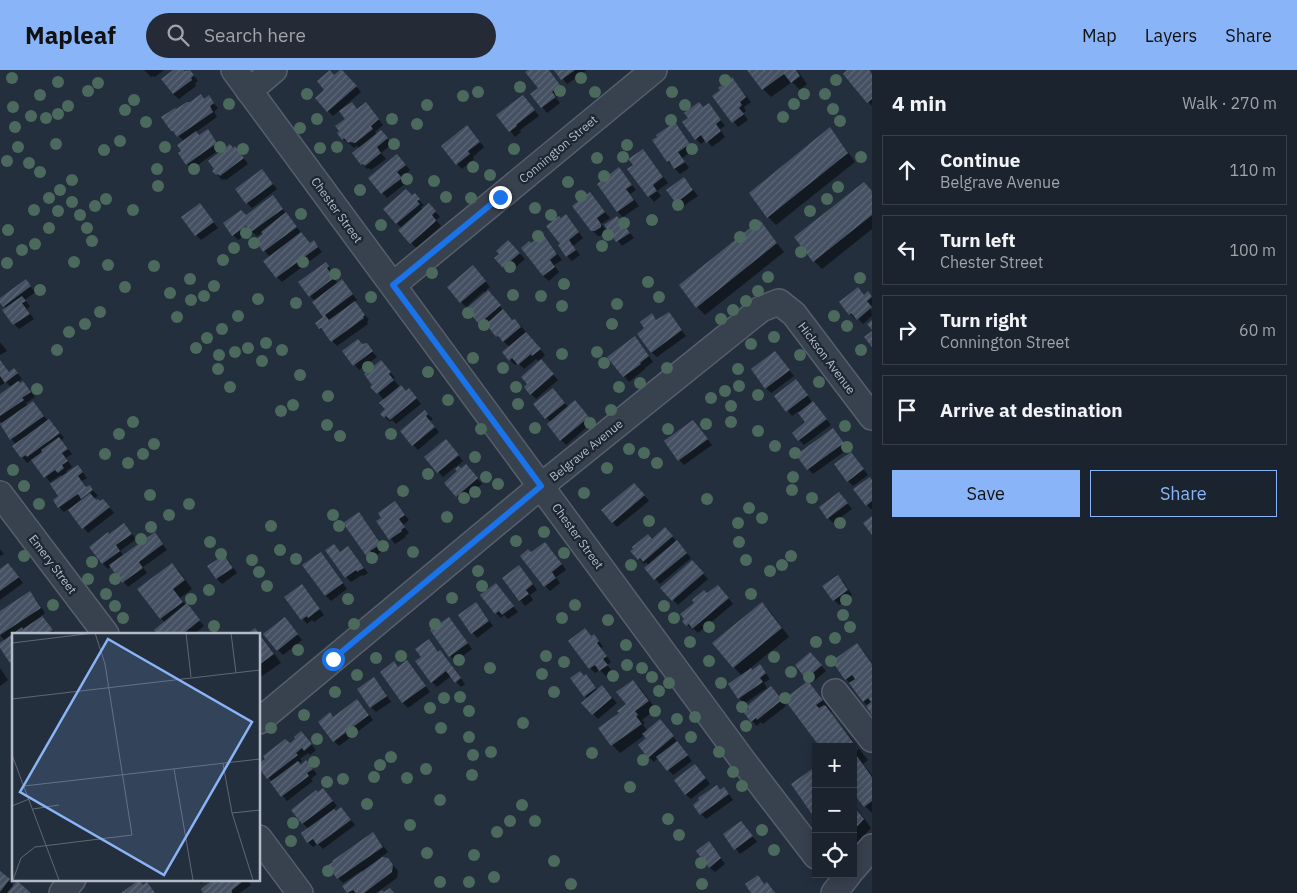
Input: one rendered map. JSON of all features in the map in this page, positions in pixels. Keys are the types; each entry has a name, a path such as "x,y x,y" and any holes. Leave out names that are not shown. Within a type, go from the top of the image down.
{"street":[{"name":"Chester Street","path":"234,70 744,762 812,851"},
{"path":"249,91 274,70"},
{"name":"Connington Street","path":"393,285 654,70"},
{"name":"Belgrave Avenue","path":"260,720 541,486 761,309 779,302"},
{"name":"Hickson Avenue","path":"779,302 794,314 872,417"},
{"name":"Emery Street","path":"0,494 105,633"},
{"path":"835,692 872,739"},
{"path":"260,839 300,893"},
{"path":"841,880 872,846"},
{"path":"62,893 72,880"}],"building":[{"path":"173,70 190,70 194,75 191,78 192,80 173,94 161,79"},
{"path":"330,70 334,75 342,70 357,86 327,112 315,98 324,90 317,81"},
{"path":"528,70 549,70 561,86 552,92 556,97 541,108 530,94 538,88 525,72"},
{"path":"554,70 575,70 561,80"},
{"path":"747,70 796,70 800,76 791,83 784,74 762,90"},
{"path":"847,70 869,70 872,74 872,99 867,103 843,74"},
{"path":"732,77 746,97 740,102 742,105 739,108 744,114 732,123 712,96 720,90 718,88"},
{"path":"201,94 204,99 209,95 214,103 210,106 213,112 177,137 161,117"},
{"path":"523,95 535,110 509,132 496,115"},
{"path":"352,102 357,109 366,102 379,119 371,126 373,129 355,143 348,143 344,138 342,140 335,126 345,119 339,111"},
{"path":"699,102 703,107 709,103 721,120 716,124 721,131 706,143 701,135 695,140 682,122 688,118 684,113"},
{"path":"675,122 690,144 678,152 685,162 674,169 652,140"},
{"path":"467,125 480,142 468,151 470,154 456,165 441,146"},
{"path":"830,127 848,153 767,218 749,193"},
{"path":"208,129 217,143 186,165 178,153 181,151 177,145 196,131 199,135"},
{"path":"381,130 388,138 377,147 381,153 365,166 361,165 352,153"},
{"path":"230,144 233,148 235,146 244,158 220,176 216,175 208,161"},
{"path":"643,149 663,177 653,185 657,191 648,197 627,169 633,165 628,159"},
{"path":"397,154 406,165 397,172 402,178 381,194 368,178"},
{"path":"619,167 632,185 626,189 634,200 617,212 597,184"},
{"path":"262,169 273,184 246,204 235,189"},
{"path":"684,177 693,190 676,203 666,190"},
{"path":"864,182 872,191 872,215 813,262 794,237"},
{"path":"406,189 412,195 415,193 420,199 417,201 420,204 396,224 383,209"},
{"path":"590,192 605,212 597,218 601,227 595,231 591,231 572,206"},
{"path":"273,195 283,209 251,232 246,226 232,236 223,223 241,210 246,215"},
{"path":"200,203 214,222 195,236 181,217"},
{"path":"429,203 436,211 432,215 436,220 410,244 398,230"},
{"path":"286,212 297,227 263,252 255,240 263,234 261,232"},
{"path":"566,214 579,232 569,240 576,250 566,257 558,245 560,244 546,226 559,216 561,218"},
{"path":"617,216 630,233 616,242 604,225"},
{"path":"760,220 777,243 696,308 679,285"},
{"path":"301,232 310,243 314,240 318,247 276,278 263,261"},
{"path":"543,234 557,254 550,260 555,267 543,276 521,248 529,241 531,243"},
{"path":"508,240 520,253 503,268 494,258 499,254 496,251"},
{"path":"326,262 329,266 327,268 334,278 309,297 298,282"},
{"path":"473,265 486,281 460,303 447,287"},
{"path":"26,279 31,286 3,307 0,303 0,298"},
{"path":"342,279 353,294 325,315 329,320 355,301 365,315 364,318 331,342 315,323 323,317 312,302"},
{"path":"858,287 864,295 868,291 872,297 867,301 872,307 857,320 851,313 849,315 839,302"},
{"path":"488,290 501,305 479,324 466,309"},
{"path":"22,296 26,301 22,303 30,314 13,325 2,310"},
{"path":"503,309 521,327 503,342 498,336 496,337 486,324"},
{"path":"669,312 682,330 651,353 637,334 644,328 640,322 652,313 656,320"},
{"path":"872,320 872,330 867,324"},
{"path":"872,331 872,347 864,337"},
{"path":"526,332 541,349 532,356 531,354 518,365 512,358 509,361 502,352"},
{"path":"635,336 649,356 623,377 607,357"},
{"path":"358,339 362,344 367,343 373,351 353,366 342,351"},
{"path":"775,351 790,370 765,389 751,369"},
{"path":"541,359 554,374 530,395 524,387 527,384 521,377"},
{"path":"0,360 9,372 14,368 18,373 5,383 0,376"},
{"path":"381,360 391,372 389,374 394,380 377,394 370,387 372,385 364,374"},
{"path":"796,379 808,395 786,412 774,396"},
{"path":"18,381 20,383 23,381 31,392 22,398 24,400 0,416 0,394"},
{"path":"401,385 406,391 409,388 417,398 390,420 386,416 384,418 380,414 385,409 379,403"},
{"path":"553,388 565,403 545,419 533,404"},
{"path":"575,400 589,417 560,441 547,424"},
{"path":"33,401 44,416 10,440 0,424"},
{"path":"813,401 827,419 798,441 792,433 805,422 798,413"},
{"path":"425,410 428,414 426,416 435,427 412,446 400,431"},
{"path":"49,419 60,433 27,457 26,455 21,458 12,446"},
{"path":"693,420 708,439 678,461 664,441"},
{"path":"833,428 844,443 807,470 796,455"},
{"path":"59,437 68,449 62,453 68,461 62,465 64,468 58,473 55,470 44,478 31,460"},
{"path":"446,439 459,455 437,473 424,457"},
{"path":"851,452 864,469 847,482 834,464"},
{"path":"466,464 478,478 456,497 444,483 457,471 455,469 458,466 461,468"},
{"path":"78,465 83,472 78,476 86,487 90,485 93,490 81,499 78,494 58,508 53,500 58,496 50,484"},
{"path":"870,477 872,480 872,501 866,506 853,489"},
{"path":"634,483 645,495 612,523 601,510"},
{"path":"839,492 848,503 827,519 819,507"},
{"path":"90,493 96,500 100,501 103,499 110,507 82,529 68,510"},
{"path":"395,501 405,515 399,519 405,527 389,540 376,521 381,518 378,513"},
{"path":"359,512 381,544 370,551 372,553 367,557 343,523"},
{"path":"872,516 872,535 863,523"},
{"path":"124,523 132,534 116,545 120,551 102,564 89,547 108,532 109,534"},
{"path":"665,527 673,536 643,562 640,558 638,560 630,551 633,549 632,547 648,534 652,539"},
{"path":"155,532 163,544 139,562 143,568 122,583 109,565"},
{"path":"677,540 687,553 654,580 644,568"},
{"path":"545,542 562,564 552,572 556,578 544,587 520,556 528,549 531,552"},
{"path":"334,544 340,552 348,546 364,568 357,572 356,570 345,578 325,550"},
{"path":"321,552 343,583 325,596 302,565"},
{"path":"224,555 233,568 216,579 207,566"},
{"path":"692,560 704,573 672,601 660,588"},
{"path":"8,563 19,577 0,591 0,569"},
{"path":"172,563 185,580 173,589 183,602 160,619 137,589"},
{"path":"519,565 533,584 526,590 529,594 519,601 502,578"},
{"path":"838,575 848,590 833,601 822,586"},
{"path":"496,583 514,606 502,615 499,611 495,614 480,595"},
{"path":"302,584 320,609 308,618 307,616 301,620 284,597"},
{"path":"718,585 729,598 692,629 689,624 686,626 680,614 694,603 692,600 704,590 707,593"},
{"path":"30,591 41,608 0,635 0,611"},
{"path":"476,602 489,621 471,634 458,615"},
{"path":"762,602 782,628 733,668 712,643"},
{"path":"187,603 200,620 184,633 156,633 154,630"},
{"path":"42,616 53,630 48,633 14,633 22,627 23,629"},
{"path":"285,617 298,634 277,651 263,634"},
{"path":"449,617 468,643 449,657 430,630"},
{"path":"255,628 259,633 248,633"},
{"path":"585,628 591,636 594,634 599,641 597,643 607,656 603,659 608,665 599,671 595,665 589,669 568,641"},
{"path":"12,634 12,662 10,663 0,648 0,643"},
{"path":"260,635 274,654 260,664"},
{"path":"429,639 438,652 440,650 461,678 455,683 446,671 431,683 415,661 421,657 415,649"},
{"path":"857,643 872,664 872,715 866,706 871,702 868,698 863,702 849,683 855,679 852,675 845,680 832,661"},
{"path":"810,652 822,665 806,679 795,665"},
{"path":"407,660 426,686 402,703 380,672 394,661 398,667"},
{"path":"760,664 766,673 760,678 763,682 738,699 728,684"},
{"path":"580,671 584,676 586,674 596,688 584,697 570,678"},
{"path":"374,677 387,696 370,708 357,689"},
{"path":"633,680 649,701 635,711 642,724 611,746 598,728 619,713 617,711 626,704 616,692"},
{"path":"808,681 823,700 816,705 819,708 824,705 826,706 854,743 817,743 784,699"},
{"path":"602,685 612,698 592,715 581,703"},
{"path":"771,686 782,700 757,720 756,718 751,722 744,713 749,709 747,706"},
{"path":"357,699 369,715 333,742 318,722 330,712 333,717"},
{"path":"660,719 674,736 648,758 638,745 646,738 642,734"},
{"path":"301,731 312,744 304,751 302,748 296,753 298,755 267,779 260,769 260,762 265,759 263,756 285,739 290,743 295,739 294,737"},
{"path":"677,741 688,755 667,771 656,757"},
{"path":"857,756 872,777 872,801 864,807 857,798"},
{"path":"306,760 313,769 307,773 309,776 281,797 270,782 298,761 301,765"},
{"path":"695,764 706,778 685,795 674,780"},
{"path":"812,769 812,814 791,784"},
{"path":"717,785 720,790 724,787 729,794 700,815 693,805 699,800 698,798"},
{"path":"323,788 333,801 302,824 291,810 316,790 318,792"},
{"path":"341,807 351,820 317,845 313,839 307,843 301,833 334,809 336,811"},
{"path":"857,810 864,819 857,827"},
{"path":"741,821 753,836 734,850 723,834"},
{"path":"373,832 383,847 337,879 328,865"},
{"path":"709,841 721,858 709,868 696,851"},
{"path":"382,857 388,858 393,865 392,872 364,893 356,893 353,890 347,893 342,886"},
{"path":"0,871 10,879 0,892"},
{"path":"758,875 764,884 767,882 775,893 751,893 745,884"},
{"path":"139,880 143,885 147,882 155,893 121,893"},
{"path":"213,880 245,880 232,890 232,893 203,893 201,889"},
{"path":"17,881 31,893 7,893"},
{"path":"390,888 394,893 378,893 382,890 384,892"}],"route":[{"path":"333,659 541,486 393,285 500,197"}]}
